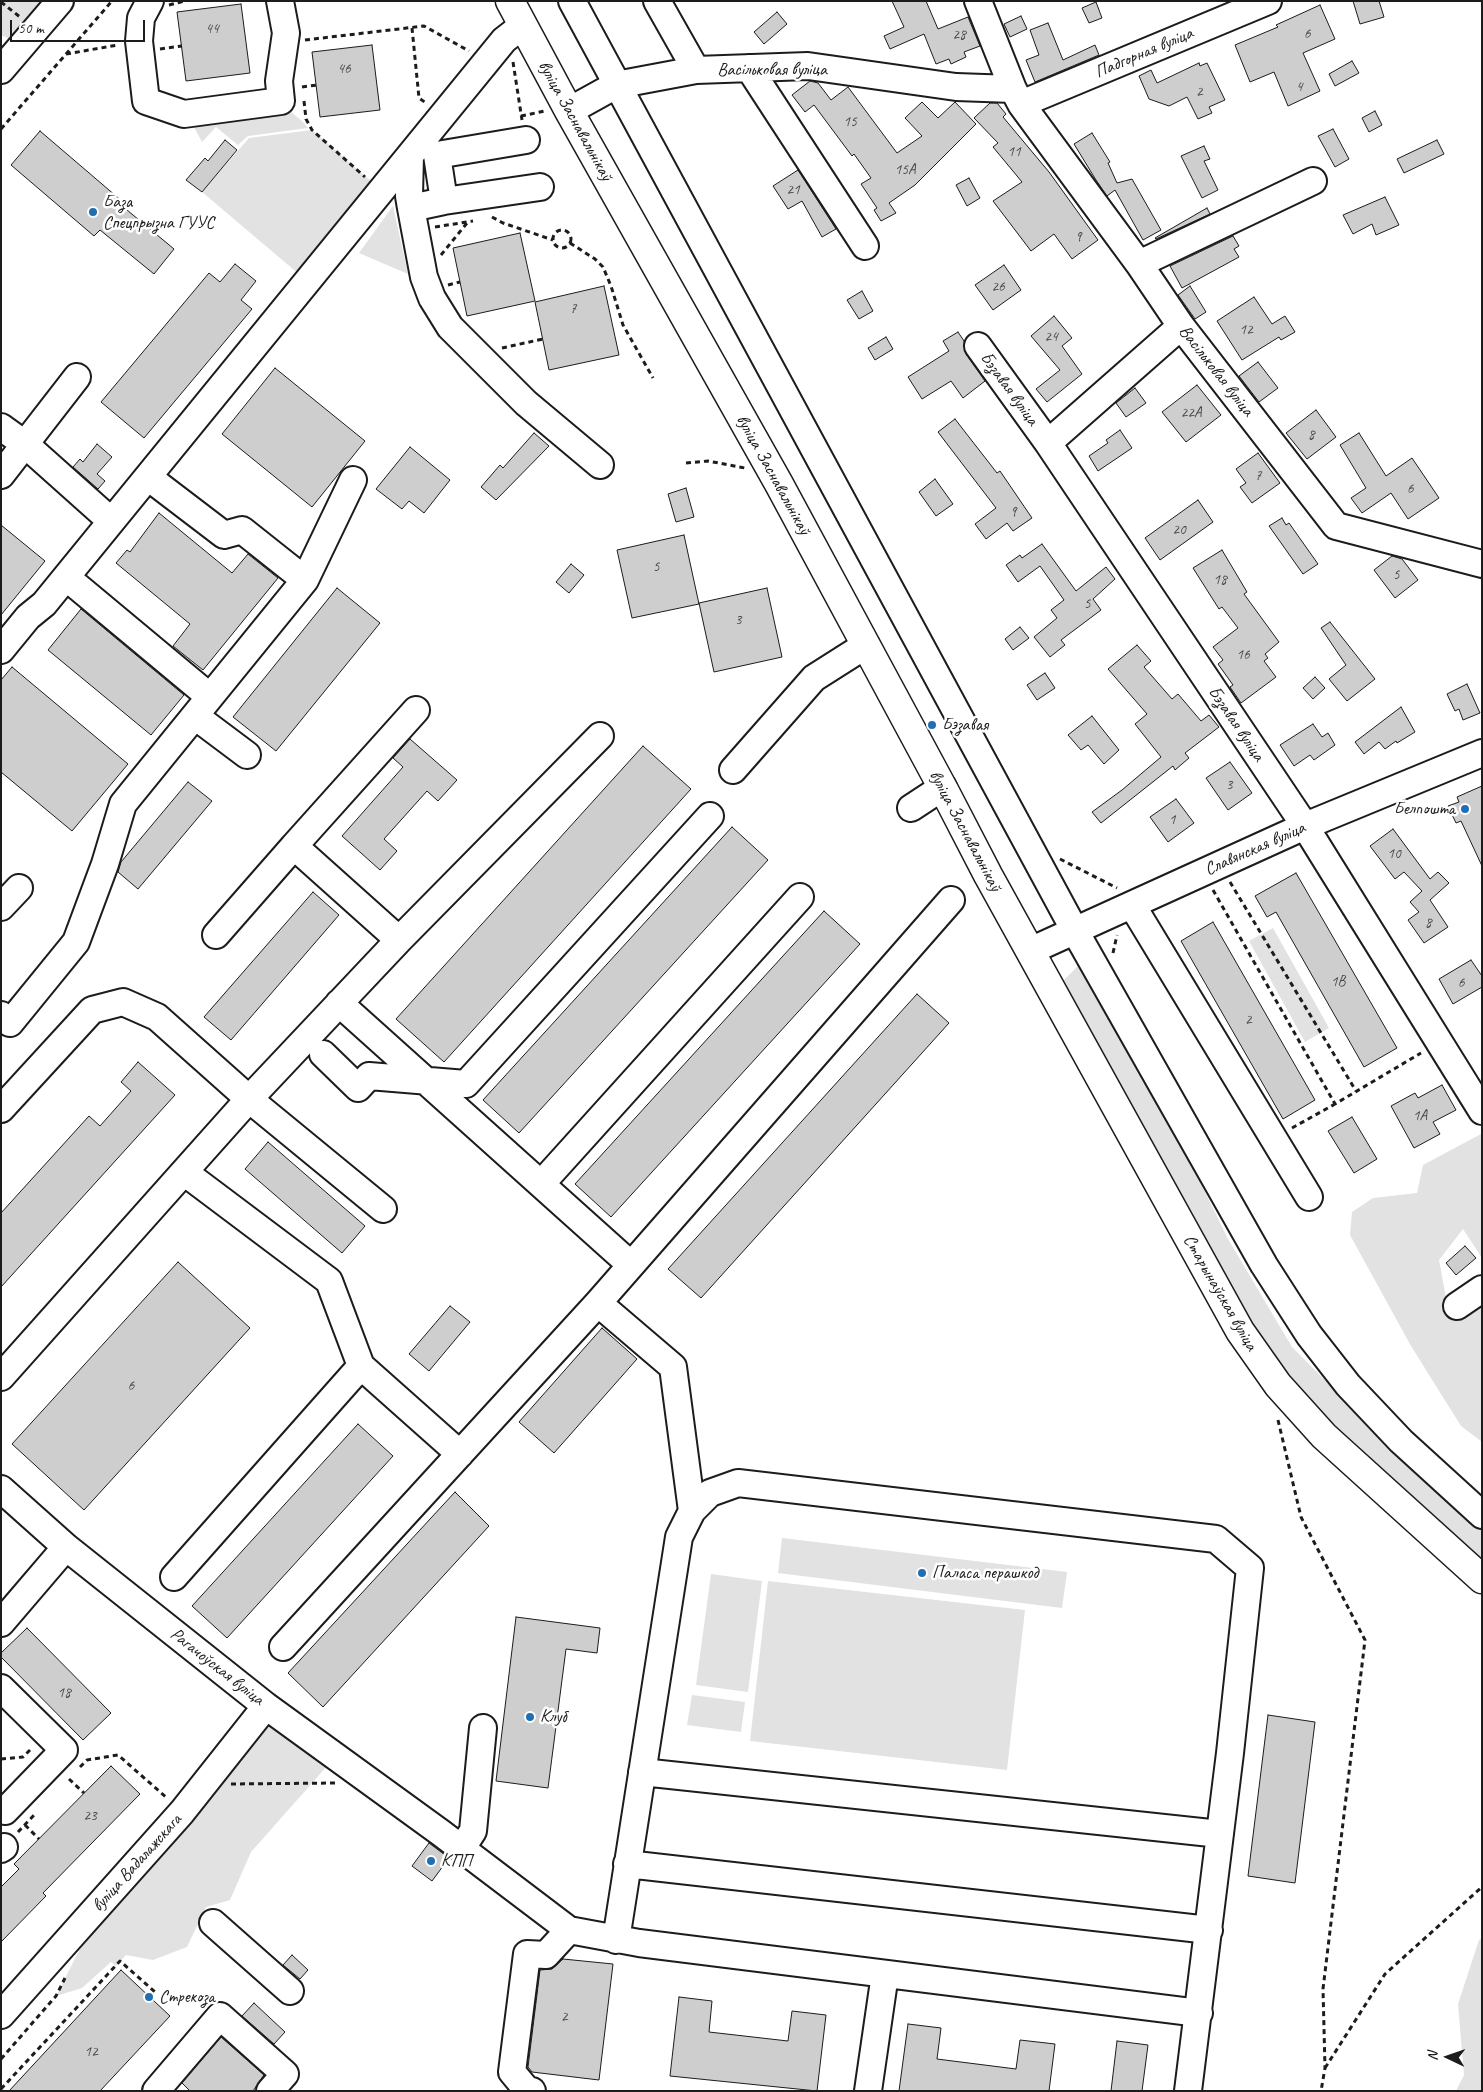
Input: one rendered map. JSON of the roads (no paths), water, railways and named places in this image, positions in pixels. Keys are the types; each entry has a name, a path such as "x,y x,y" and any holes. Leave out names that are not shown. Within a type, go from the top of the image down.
{"main road":[{"name":"вуліца Заснавальнікаў","path":"510,1 516,31 569,111 702,346 943,787 1030,951"},
{"name":"Старынаўская вуліца","path":"1030,951 1224,1305 1260,1362 1330,1443 1482,1579"}],"street":[{"path":"3,64 60,1"},
{"path":"150,1 141,18 146,46 146,100 184,114 281,101 279,81 286,33 280,1"},
{"path":"572,1 1075,931 1264,1265 1293,1311 1327,1359 1384,1425 1482,1514"},
{"path":"657,1 696,70"},
{"name":"Васільковая вуліца","path":"978,1 1017,97 1139,264 1181,326 1336,526 1482,564"},
{"name":"Падгорная вуліца","path":"1017,97 1268,1"},
{"path":"1,650 28,617 44,604 110,520 148,477 410,156 516,31"},
{"name":"Васільковая вуліца","path":"569,111 616,85 696,70 808,66 1017,97"},
{"path":"749,68 865,246"},
{"path":"458,207 437,155 526,140"},
{"path":"410,156 413,220 424,277 432,298 450,327 526,403 600,465"},
{"path":"1139,264 1313,181"},
{"path":"413,220 540,187"},
{"path":"1048,444 1181,326"},
{"name":"Бэзавая вуліца","path":"978,346 1048,444 1305,826 1482,1111"},
{"path":"1,475 77,377"},
{"path":"1,427 26,444 110,520"},
{"path":"148,477 224,535 242,530 305,580"},
{"path":"1,1015 10,1023 76,942 105,864 123,804 305,580 353,480"},
{"path":"66,577 203,706 247,755"},
{"path":"733,770 814,678 866,645"},
{"path":"216,935 416,710"},
{"path":"1,1377 249,1099 399,940 600,736"},
{"name":"Славянская вуліца","path":"1030,951 1305,826 1482,753"},
{"path":"911,808 943,787"},
{"path":"324,1054 358,1088 369,1076 466,1084 710,816"},
{"path":"294,846 399,940"},
{"path":"1,907 19,888"},
{"path":"541,1184 800,897"},
{"path":"283,1647 598,1303 951,900"},
{"path":"1132,904 1309,1198"},
{"path":"1,1109 92,1010 122,1002 157,1017 249,1099 382,1209"},
{"path":"339,1003 631,1265"},
{"path":"184,1172 329,1281 361,1366 460,1454"},
{"path":"1457,1306 1482,1289"},
{"path":"598,1303 673,1367 692,1511"},
{"path":"174,1577 361,1366"},
{"path":"616,1940 679,1537 692,1511 710,1494 738,1483 1216,1539 1250,1568 1209,1930 1188,2091"},
{"name":"Рагачоўская вуліца","path":"1,1489 66,1547 266,1706 441,1832 569,1930"},
{"path":"1,1623 66,1547"},
{"path":"1,1688 64,1750 15,1818"},
{"name":"вуліца Вадалажскага","path":"4,2004 182,1812 266,1706"},
{"path":"462,1848 473,1831 483,1728"},
{"path":"642,1772 1220,1834"},
{"path":"627,1864 1209,1930"},
{"path":"214,1923 290,1991"},
{"path":"532,2091 527,2090 512,2072 527,1954 546,1955 569,1930 616,1940 1199,2013"},
{"path":"868,2091 885,1974"},
{"path":"156,2091 220,2016 285,2074 270,2091"}],"place":[{"name":"База Спецпрызна ГУУС","path":"93,212"},
{"name":"Бэзавая","path":"932,725"},
{"name":"Белпошта","path":"1465,809"},
{"name":"Паласа перашкод","path":"922,1573"},
{"name":"Клуб","path":"530,1717"},
{"name":"КПП","path":"431,1861"},
{"name":"Стрекоза","path":"149,1997"}]}
